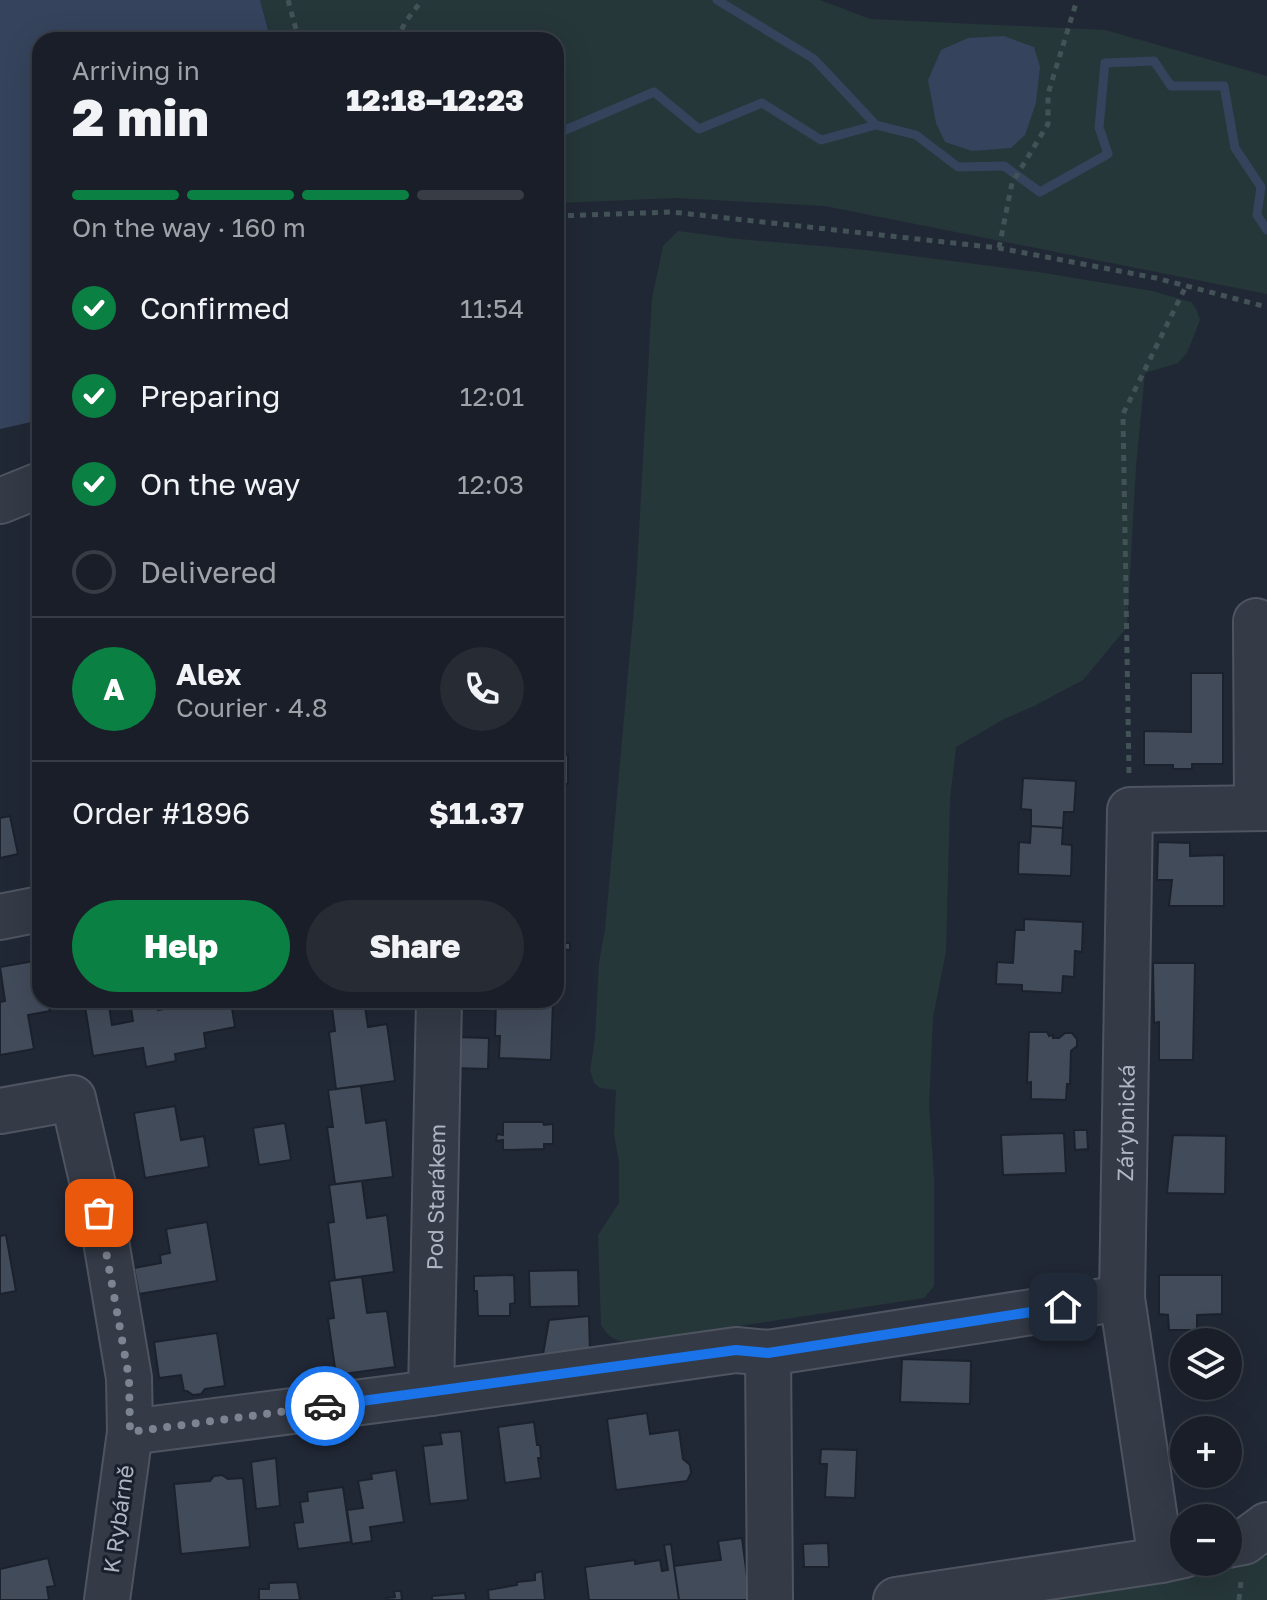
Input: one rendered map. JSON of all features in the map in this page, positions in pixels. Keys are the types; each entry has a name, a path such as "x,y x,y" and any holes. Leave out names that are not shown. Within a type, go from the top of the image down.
{"street":[{"path":"0,501 32,488"},
{"path":"1130,810 1262,808 1256,621"},
{"name":"Zárybnická","path":"1130,810 1122,1298 1170,1543"},
{"path":"0,917 32,911"},
{"name":"Pod Starákem","path":"431,1393 439,1008"},
{"name":"K Rybárně","path":"0,1111 73,1098 106,1241 129,1378 130,1432 107,1600"},
{"path":"130,1432 736,1350 768,1353 1122,1298"},
{"path":"768,1353 770,1600"},
{"path":"1242,1542 1267,1525"},
{"path":"896,1600 1170,1558"}],"path":[{"path":"288,0 297,32"},
{"path":"400,32 422,0"},
{"path":"999,248 1012,183 1048,124 1048,94 1077,0"},
{"path":"564,216 672,212 999,248 1156,278 1267,307"},
{"path":"1130,810 1123,414 1186,286"}],"shaded area":[{"path":"260,0 820,0 870,19 1105,30 1267,76 1267,294 825,206 676,198 564,203 564,32 270,32"},
{"path":"678,231 866,250 1038,272 1152,291 1191,302 1200,320 1187,353 1178,363 1145,373 1136,466 1127,627 1083,680 956,747 950,799 946,951 933,1018 929,1105 934,1178 934,1286 924,1298 627,1342 614,1339 601,1325 598,1235 619,1203 619,1162 614,1134 616,1090 600,1088 594,1083 590,1070 636,585 652,299 663,246"},
{"path":"1266,1557 1267,1600 992,1600 1170,1572 1170,1576 1242,1576 1242,1561"}],"water":[{"path":"0,0 260,0 269,32 32,32 32,422 0,429"},
{"path":"1004,36 1034,47 1040,67 1036,103 1025,135 1011,148 972,151 945,142 936,123 928,80 941,50 968,38"}],"building":[{"path":"1191,673 1223,673 1223,764 1192,764 1192,769 1173,769 1173,765 1144,765 1144,731 1191,732"},
{"path":"564,755 568,755 568,784 564,784"},
{"path":"1023,778 1076,781 1074,812 1064,812 1063,828 1031,826 1031,810 1021,809"},
{"path":"10,816 18,854 0,858 0,818"},
{"path":"1031,826 1063,828 1062,844 1072,845 1071,876 1018,874 1019,842 1030,843"},
{"path":"1158,842 1190,843 1190,856 1224,855 1224,906 1169,906 1172,880 1157,880"},
{"path":"1024,919 1083,922 1082,952 1075,951 1074,977 1063,976 1062,993 1022,991 1022,985 996,984 997,962 1013,963 1015,930 1024,930"},
{"path":"564,925 565,943 570,943 570,950 564,950"},
{"path":"32,961 32,1008 49,1008 50,1011 28,1015 34,1049 0,1055 0,1002 5,1001 0,967"},
{"path":"1153,963 1195,963 1193,1060 1159,1060 1159,1022 1154,1023"},
{"path":"85,1008 109,1008 112,1025 133,1021 131,1008 232,1008 235,1027 204,1033 206,1048 175,1054 176,1061 146,1067 143,1048 93,1056"},
{"path":"332,1008 365,1008 368,1027 387,1024 395,1081 336,1089 329,1032 335,1031"},
{"path":"456,1008 488,1008 488,1010"},
{"path":"496,1008 553,1008 551,1060 499,1058 500,1036 495,1036"},
{"path":"1029,1032 1047,1032 1053,1038 1072,1033 1077,1039 1077,1046 1071,1051 1066,1100 1031,1099 1031,1082 1027,1083"},
{"path":"454,1037 489,1038 488,1069 453,1068"},
{"path":"361,1086 366,1123 386,1120 393,1177 335,1184 327,1127 333,1127 328,1090"},
{"path":"175,1106 181,1140 204,1136 209,1167 145,1178 134,1113"},
{"path":"503,1122 553,1124 553,1144 544,1144 544,1149 503,1150 503,1140 496,1141 497,1134 503,1135"},
{"path":"285,1123 291,1160 259,1165 253,1128"},
{"path":"1074,1130 1087,1130 1088,1149 1075,1150"},
{"path":"1064,1133 1066,1173 1003,1175 1001,1135"},
{"path":"1173,1135 1226,1136 1225,1194 1167,1193"},
{"path":"362,1181 367,1218 387,1215 394,1272 335,1280 328,1223 334,1222 329,1185"},
{"path":"207,1222 217,1281 139,1294 134,1268 161,1263 160,1255 170,1253 166,1229"},
{"path":"6,1235 16,1291 0,1294 0,1236"},
{"path":"578,1270 579,1306 530,1307 529,1271"},
{"path":"514,1275 515,1303 510,1304 510,1316 478,1316 474,1276"},
{"path":"1159,1275 1222,1275 1222,1314 1197,1315 1197,1328 1169,1330 1168,1315 1159,1314"},
{"path":"362,1277 367,1313 387,1311 395,1367 336,1375 328,1319 334,1318 329,1281"},
{"path":"589,1316 590,1352 542,1360 549,1320"},
{"path":"217,1333 225,1386 205,1389 201,1394 193,1395 184,1391 181,1375 159,1378 154,1342"},
{"path":"902,1359 971,1361 970,1404 900,1402"},
{"path":"647,1413 650,1434 679,1430 683,1459 690,1465 691,1473 687,1481 616,1490 607,1419"},
{"path":"534,1422 537,1445 540,1445 541,1478 505,1483 498,1427"},
{"path":"461,1431 468,1500 430,1504 423,1446 442,1444 440,1433"},
{"path":"821,1449 857,1450 855,1498 825,1497 827,1464 820,1464"},
{"path":"276,1458 280,1506 256,1509 251,1462"},
{"path":"396,1470 404,1522 370,1527 372,1541 352,1544 347,1510 363,1508 358,1481 372,1479 371,1474"},
{"path":"222,1475 228,1479 243,1478 250,1547 181,1554 174,1484 210,1481 214,1476"},
{"path":"343,1487 351,1542 298,1549 294,1523 303,1522 300,1502 308,1501 307,1492"},
{"path":"742,1538 750,1600 679,1600 674,1566 721,1560 718,1541"},
{"path":"828,1543 829,1567 804,1567 803,1544"},
{"path":"671,1544 679,1600 589,1600 585,1567 660,1560 662,1571 668,1570 664,1545"},
{"path":"48,1558 55,1586 47,1587 49,1600 0,1600 0,1569"},
{"path":"542,1571 545,1600 489,1600 488,1590 535,1580 535,1573"},
{"path":"297,1582 300,1600 259,1600 259,1589 269,1589 269,1583"},
{"path":"394,1591 401,1591 402,1600 386,1600 395,1597"},
{"path":"465,1593 466,1600 432,1600 432,1596"}],"waterway":[{"path":"717,0 814,59 876,125"},
{"path":"564,131 654,92 699,129 762,103 821,140 876,125 916,135 958,167 1004,166 1040,192 1108,154 1099,127 1105,63 1154,61 1171,86 1224,86 1235,148 1261,187 1257,215 1267,230"}],"way so far":[{"path":"99,1213 129,1378 130,1432 325,1406"}],"route":[{"path":"325,1406 736,1350 768,1353 1063,1307"}]}
